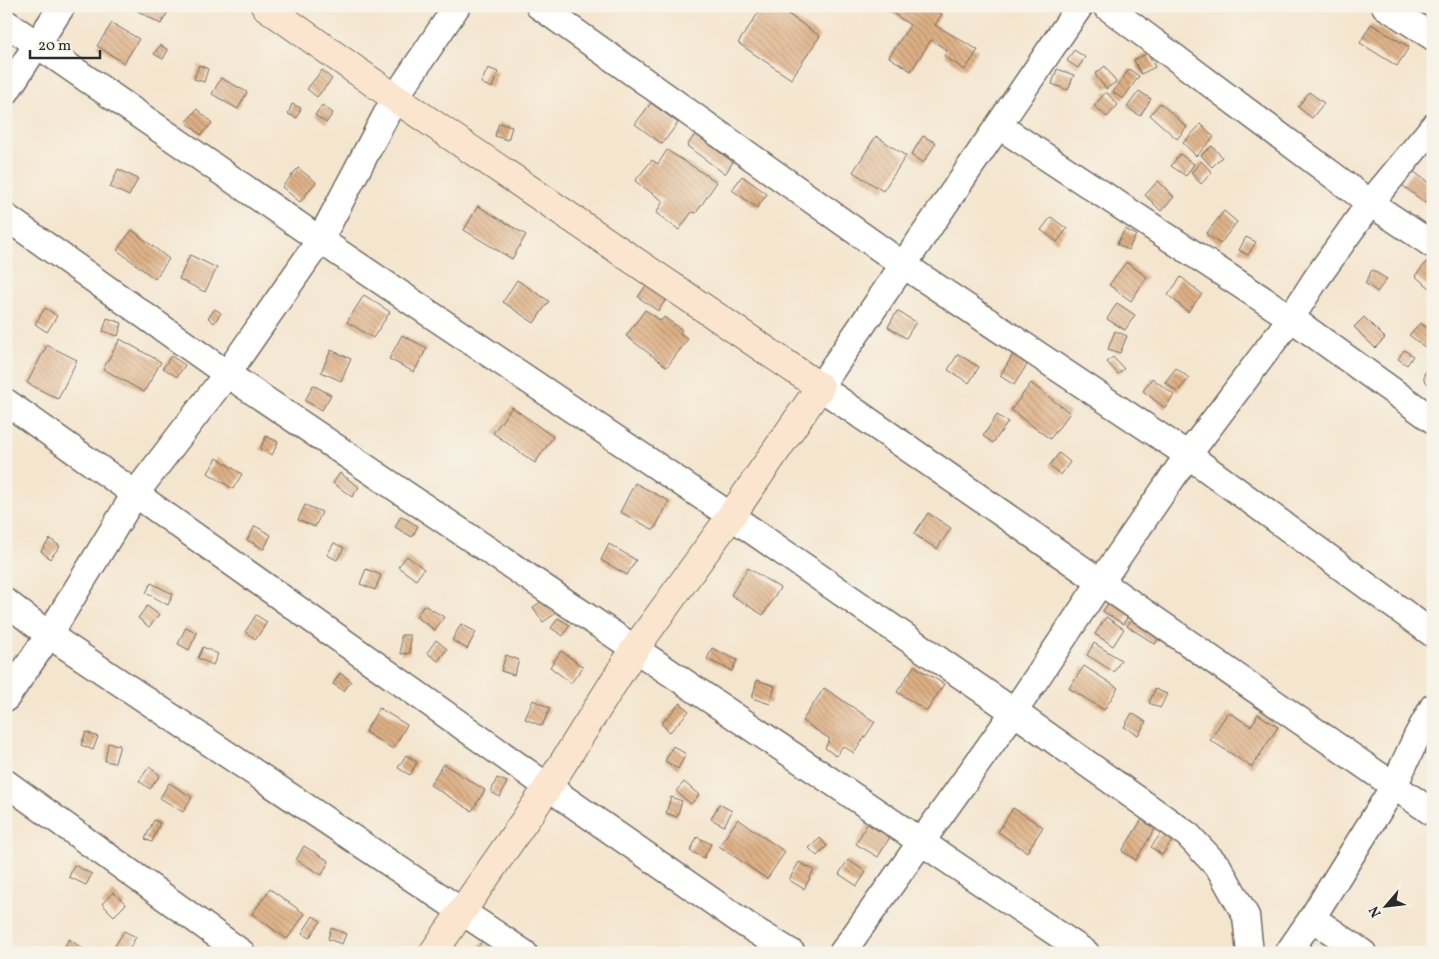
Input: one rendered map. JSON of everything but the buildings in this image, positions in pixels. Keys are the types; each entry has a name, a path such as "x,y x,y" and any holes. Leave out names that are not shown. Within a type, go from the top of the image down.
{"street":[{"path":"6,92 62,6"},
{"path":"265,6 395,98 820,386 1100,583 1433,813"},
{"path":"6,698 49,635 135,494 227,374 320,240 395,98 457,6"},
{"path":"539,6 902,264 1188,455 1433,634"},
{"path":"433,953 548,787 634,650 731,516 1080,6"},
{"path":"1106,6 1370,203 1433,245"},
{"path":"1385,6 1433,37"},
{"path":"6,23 38,43 320,240 731,516 1014,712 1188,836 1219,868 1246,916 1250,953"},
{"path":"999,126 1291,318 1433,420"},
{"path":"842,953 1014,712 1188,455 1291,318 1370,203 1433,127"},
{"path":"6,217 227,374 1086,953"},
{"path":"6,402 548,787 748,926 792,953"},
{"path":"6,602 49,635 524,953"},
{"path":"1288,953 1312,918 1394,786 1417,736 1433,707"},
{"path":"6,783 242,953"},
{"path":"1312,918 1362,953"}]}
